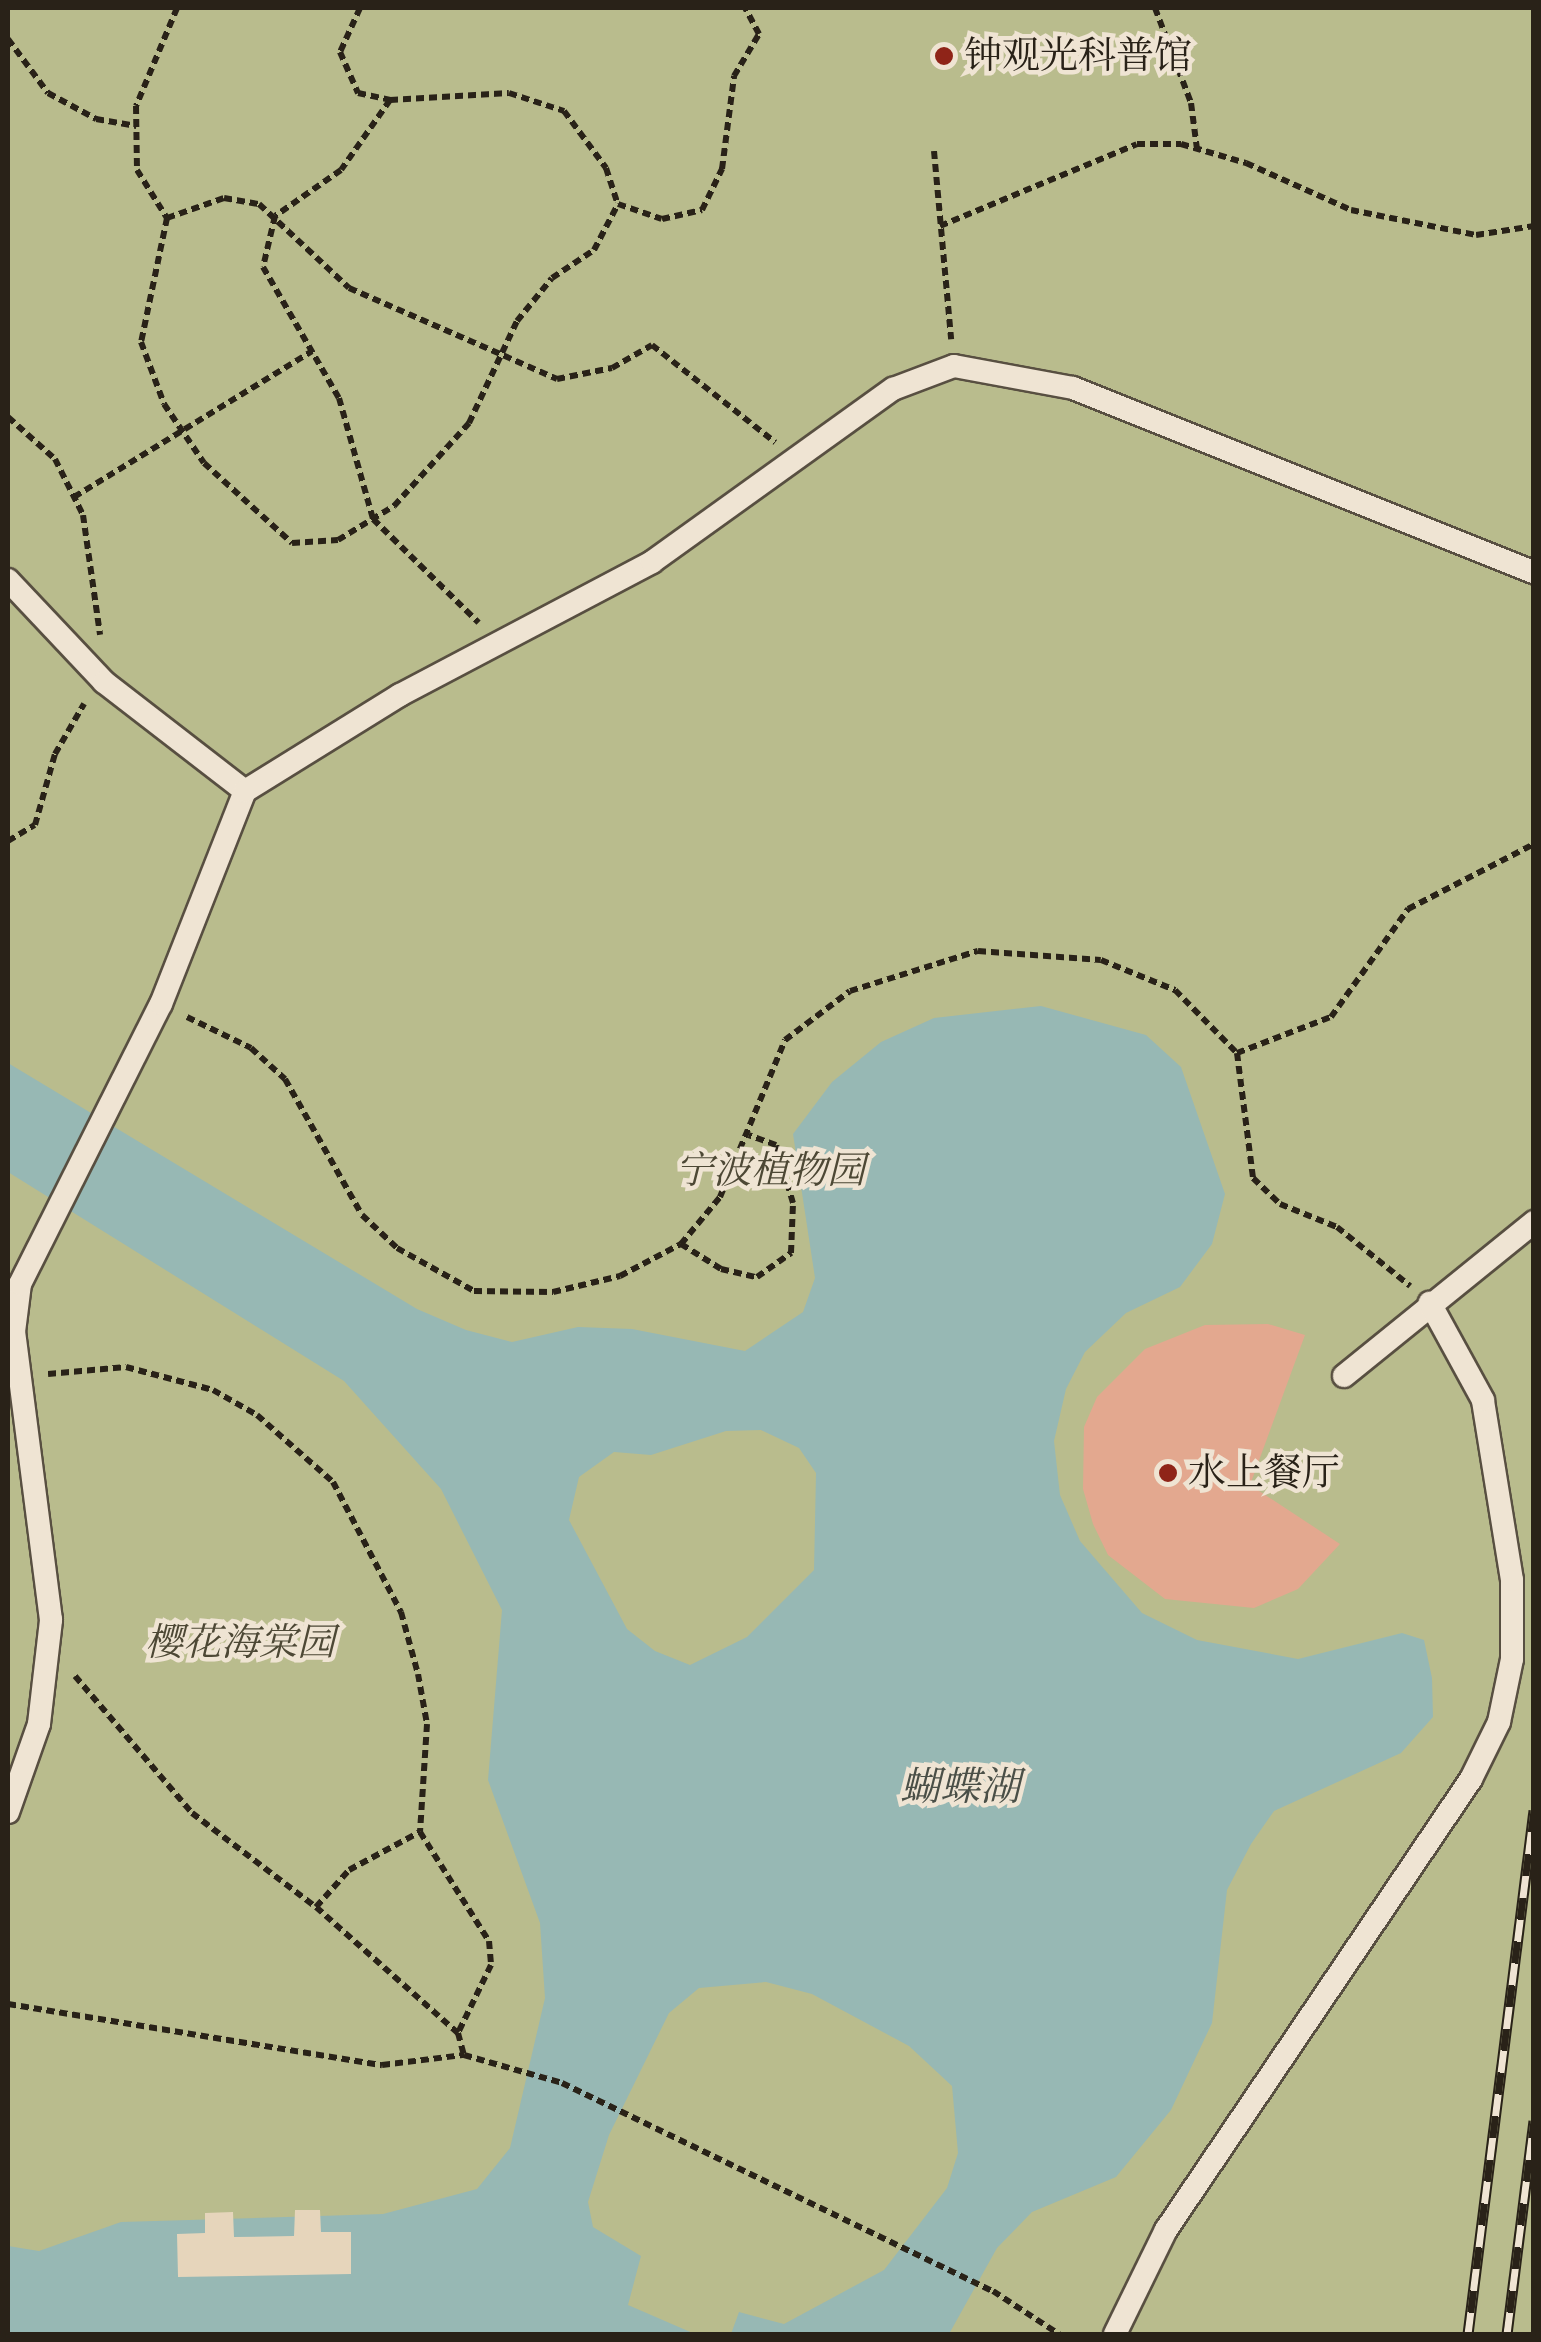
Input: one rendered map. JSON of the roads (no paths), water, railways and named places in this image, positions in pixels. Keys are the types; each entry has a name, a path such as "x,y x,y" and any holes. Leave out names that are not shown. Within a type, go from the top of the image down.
{"lane":[{"path":"8,1812 39,1724 49,1648 50,1582 14,1332 36,1240 116,1098 161,1004 245,791 500,644 652,562 791,456 921,373 954,366 1073,388 1534,572"},
{"path":"8,580 104,682 245,791"},
{"path":"1344,1376 1534,1222"},
{"path":"1116,2334 1166,2230 1470,1779 1499,1722 1512,1659 1512,1580 1484,1400 1430,1304"}],"water":[{"name":"蝴蝶湖","path":"1041,1006 1146,1035 1181,1067 1225,1194 1212,1244 1180,1287 1126,1313 1085,1352 1066,1389 1054,1441 1060,1495 1080,1541 1142,1613 1197,1640 1298,1659 1402,1633 1424,1640 1432,1678 1433,1717 1401,1753 1274,1811 1251,1844 1227,1890 1212,2023 1171,2110 1116,2177 1032,2212 997,2248 949,2334 731,2334 739,2312 784,2324 884,2270 947,2188 958,2153 952,2086 909,2046 812,1994 766,1982 699,1988 669,2013 609,2135 588,2202 593,2227 641,2256 628,2305 695,2334 8,2334 8,2246 39,2251 121,2222 383,2214 477,2189 510,2148 545,1998 540,1923 488,1780 502,1610 441,1489 344,1381 8,1172 8,1063 417,1309 466,1330 512,1342 578,1327 632,1329 745,1351 803,1312 815,1278 793,1134 832,1082 881,1042 934,1018","holes":["761,1430 799,1448 816,1473 814,1570 747,1637 690,1665 655,1651 627,1629 569,1520 579,1477 614,1452 651,1455 726,1431"]}],"railway":[{"path":"1468,2334 1534,1810"},
{"path":"1507,2334 1534,2121"}],"place":[{"name":"钟观光科普馆","path":"944,56"},
{"name":"水上餐厅","path":"1168,1473"}],"park label":[{"name":"宁波植物园","path":"770,1171"},
{"name":"樱花海棠园","path":"240,1643"}]}
